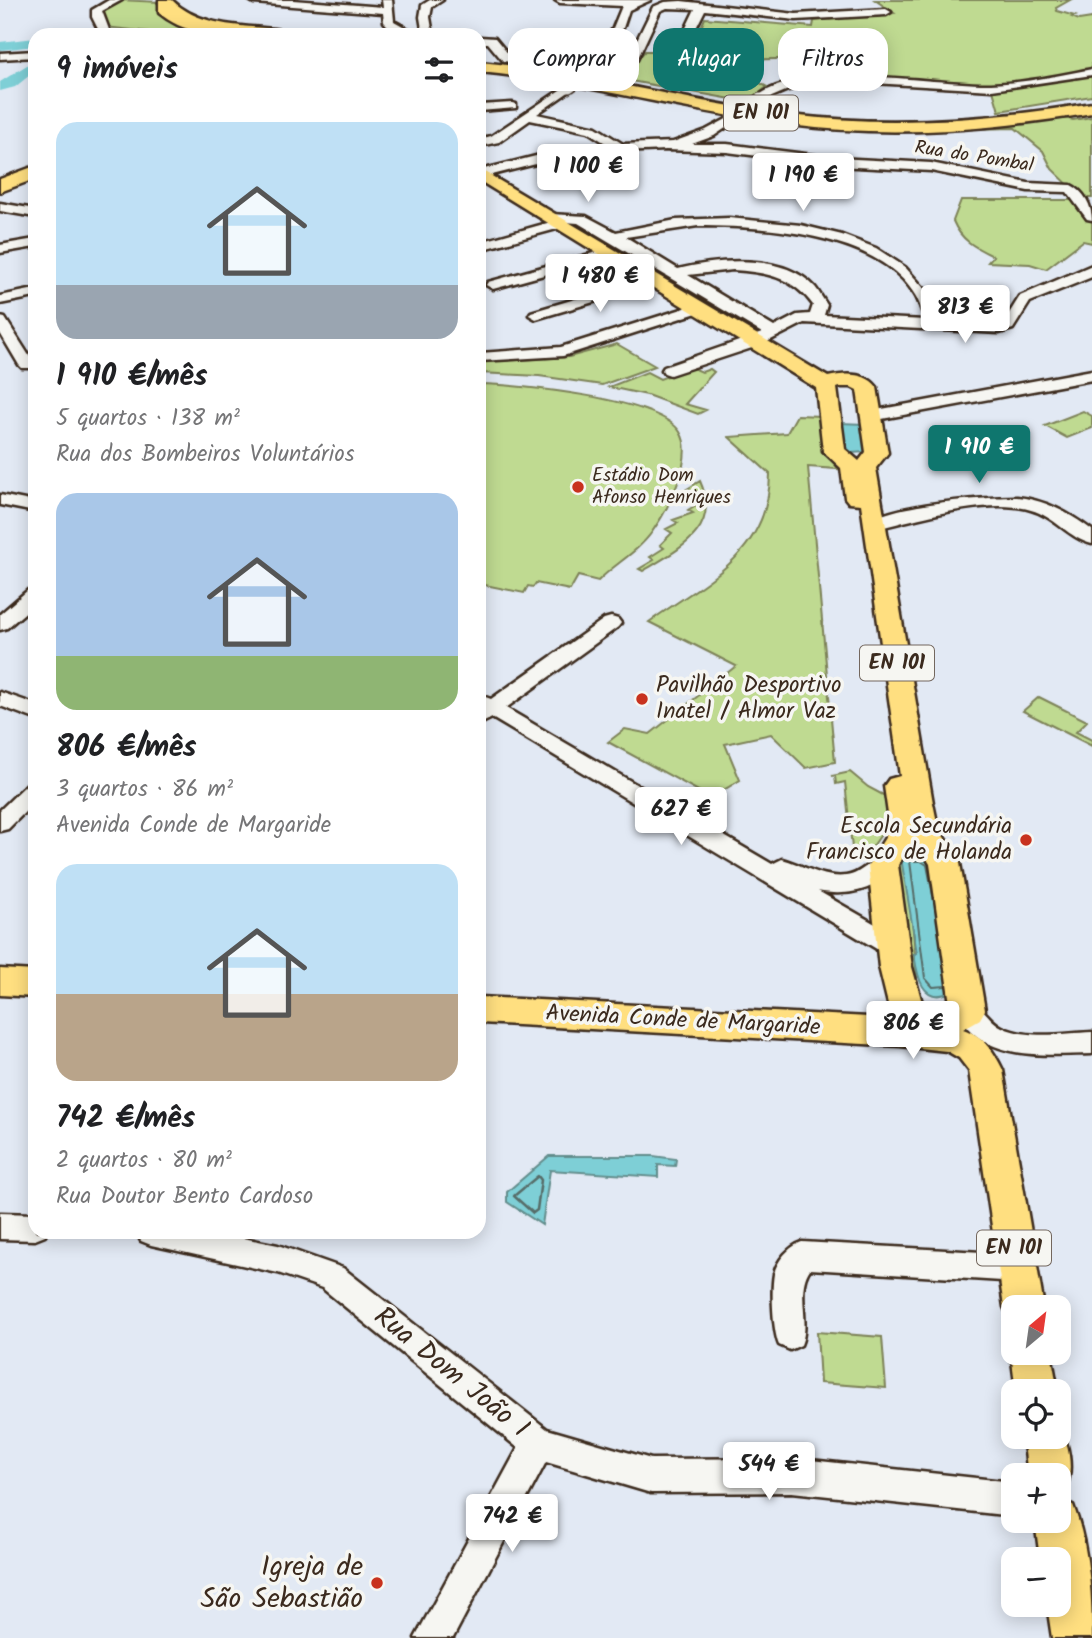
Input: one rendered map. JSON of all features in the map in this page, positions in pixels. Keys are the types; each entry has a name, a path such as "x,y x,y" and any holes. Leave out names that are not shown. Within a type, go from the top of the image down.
{"highway":[{"path":"166,1 177,14 194,21 238,28"},
{"name":"EN 101","path":"486,66 740,113 844,126 933,127 997,123 1092,106"},
{"path":"0,184 28,173"}],"main road":[{"path":"166,1 164,10 173,17 201,28"},
{"path":"166,1 171,12 189,21 221,28"},
{"path":"486,178 554,221 614,243 653,280 698,308 765,338 824,380 862,383 867,387 871,407 846,418 830,412"},
{"name":"EN 101","path":"824,380 834,451 852,466 903,813 891,853 894,947 903,1000 910,1014 931,1029 968,1045 979,1054 986,1070 1022,1295"},
{"name":"EN 101","path":"871,407 877,453 865,468 920,815 923,828 946,863 968,1010"},
{"path":"840,456 873,458"},
{"path":"891,853 910,840 935,848"},
{"path":"0,982 28,984"},
{"name":"Avenida Conde de Margaride","path":"486,1010 886,1032 931,1029"},
{"path":"931,1029 968,1010"},
{"path":"1062,1533 1078,1571 1075,1638"}],"street":[{"path":"102,28 97,10 117,0"},
{"path":"254,0 387,5 389,22 396,28"},
{"path":"427,28 427,5 438,0"},
{"path":"560,0 630,5 646,0"},
{"path":"743,12 749,9 751,0"},
{"path":"639,45 656,9 674,4 743,12 886,12"},
{"path":"617,28 630,5"},
{"path":"691,28 701,7"},
{"path":"486,40 491,40 508,59"},
{"path":"0,56 28,54"},
{"path":"486,172 544,158 621,148 669,147 701,137 760,99 789,87 831,81 1015,86 1092,72"},
{"path":"486,141 495,139 563,91"},
{"path":"486,108 512,106"},
{"path":"528,116 592,129 621,148"},
{"name":"Rua do Pombal","path":"669,147 726,148 837,162 931,167 1028,187 1051,186 1071,190 1092,216"},
{"path":"0,207 28,212"},
{"path":"486,244 554,221"},
{"path":"493,285 647,234 697,225 786,230 870,256 918,296 926,324"},
{"path":"614,243 677,277 765,338"},
{"path":"0,249 28,244"},
{"path":"677,277 725,271 794,283 805,304 801,315 809,318 999,329 1008,326 1025,299 1087,274 1092,269"},
{"path":"536,315 653,280"},
{"path":"0,300 28,294"},
{"path":"486,357 563,351 698,308"},
{"path":"670,370 765,338 809,318"},
{"path":"0,321 27,356"},
{"path":"871,407 906,409 1092,375"},
{"path":"0,494 28,499"},
{"path":"0,500 28,505"},
{"path":"874,515 907,514 1008,501 1033,504 1086,535"},
{"path":"0,624 28,600"},
{"path":"488,707 611,623"},
{"path":"0,699 28,709"},
{"path":"488,707 813,881 851,885 864,881 891,853"},
{"path":"488,707 894,947"},
{"path":"0,823 28,796"},
{"path":"968,1010 984,1032 1007,1041 1092,1043"},
{"path":"0,1226 28,1227"},
{"name":"Rua Dom João I","path":"184,1239 278,1259 332,1278 538,1443 651,1476 792,1475 1001,1498"},
{"path":"790,1335 789,1274 802,1255 1017,1268"},
{"path":"433,1638 491,1535 538,1443"}],"green space":[{"path":"120,0 160,2 198,28 105,27 99,10"},
{"path":"875,0 1070,0 1056,8 1057,11 1075,16 1072,17 1079,20 1092,18 1092,96 999,111 992,87 888,78 888,28 778,28 778,59 764,59 764,28 701,28 705,18 813,27 814,21 894,13"},
{"path":"645,51 653,51 653,85 639,83 639,57"},
{"path":"686,91 762,91 748,102"},
{"path":"1057,116 1073,120 1092,117 1092,198 1082,198 1052,169 1043,151 1015,128 969,129"},
{"path":"961,200 1075,200 1092,222 1092,243 1083,241 1046,269 1030,264 988,262 993,256 969,242 953,221"},
{"path":"617,344 655,366 602,385 539,376 486,373 486,362 569,357"},
{"path":"691,367 702,372 710,369 714,372 685,404 706,410 698,414 647,395 609,387 647,372 660,379"},
{"name":"Estádio Dom Afonso Henriques","path":"486,384 555,391 618,402 667,420 680,432 684,455 678,484 652,532 598,581 578,576 570,590 536,583 533,587 528,586 524,593 486,585"},
{"path":"1083,411 1092,416 1092,428 1067,438 1045,426"},
{"path":"797,415 821,416 824,448 838,469 808,467 835,762 806,768 771,734 725,744 740,780 722,791 702,793 608,742 625,729 650,734 736,666 649,622 713,578 747,545 759,525 767,502 770,474 729,437 787,433"},
{"path":"700,481 705,498 705,513 701,525 683,546 643,571 639,569 654,560 650,557 664,548 660,545 672,533 666,529 678,523 673,520 693,513 688,510 696,505 687,501 698,494 687,489"},
{"path":"1039,697 1087,721 1076,732 1092,740 1092,746 1023,711"},
{"path":"850,772 868,787 885,796 889,823 871,849 852,848 845,782 836,784 835,776 832,776"},
{"path":"920,849 927,852 912,920 917,977 911,976 896,863 905,850"},
{"path":"817,1332 882,1337 886,1388 820,1383"}],"water":[{"path":"840,423 864,424 866,452 851,453 843,448"},
{"path":"910,853 923,854 933,861 950,992 940,995 927,991 917,970 914,954 917,953 902,864 902,859"},
{"path":"549,1156 653,1156 676,1159 675,1166 658,1165 658,1177 550,1170 542,1225 507,1202 507,1192"}],"waterway":[{"path":"0,46 28,43"},
{"path":"0,87 10,84 28,70"}],"place":[{"name":"Estádio Dom Afonso Henriques","path":"578,487"},
{"name":"Pavilhão Desportivo Inatel / Almor Vaz","path":"642,699"},
{"name":"Escola Secundária Francisco de Holanda","path":"1026,840"},
{"name":"Igreja de São Sebastião","path":"377,1583"}]}
